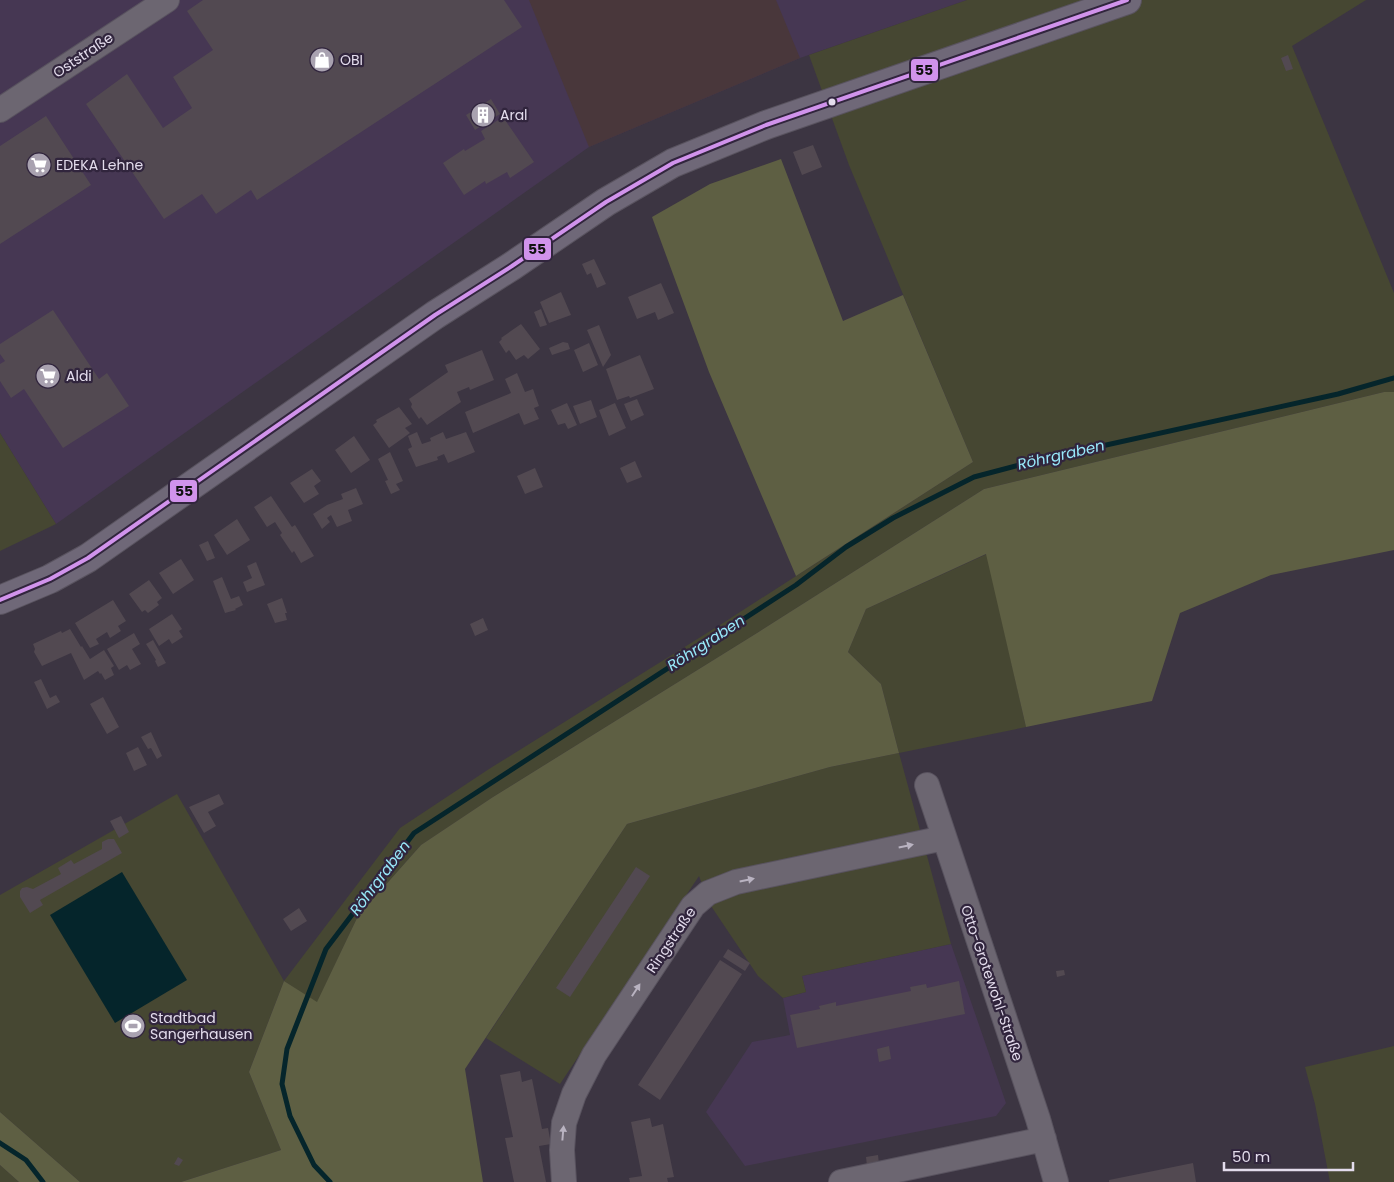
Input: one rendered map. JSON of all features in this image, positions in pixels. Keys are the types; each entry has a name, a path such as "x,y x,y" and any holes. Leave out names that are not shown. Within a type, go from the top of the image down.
{"main road":[{"path":"0,600 32,587 88,558 435,316 606,202 673,162 766,124 1127,0"}],"street":[{"name":"Oststraße","path":"0,110 166,0"},
{"name":"Otto-Grotewohl-Straße","path":"927,785 1044,1139 1056,1182"},
{"name":"Ringstraße","path":"564,1182 562,1133 574,1094 603,1042 683,920 700,899 714,890 736,882 944,838"},
{"path":"841,1182 1044,1139"}],"shaded area":[{"path":"0,0 967,0 800,58 589,147 56,524 0,433"},
{"path":"529,0 776,0 800,58 589,147"},
{"path":"967,0 1366,0 1292,46 1394,293 1394,392 1384,392 984,489 493,797 421,845 358,916 317,1003 284,981 400,828 489,769 723,623 973,462 849,165 809,55"},
{"path":"781,159 843,321 903,295 973,462 796,576 709,372 652,217 710,184"},
{"path":"1384,392 1394,392 1394,550 1271,575 1180,613 1152,701 1026,727 986,554 866,609 848,652 881,684 899,753 830,767 627,824 465,1069 483,1182 181,1182 281,1150 249,1072 284,981 317,1002 358,916 421,845 493,797 984,489"},
{"path":"0,433 56,524 0,551"},
{"path":"987,554 1026,727 899,753 881,684 848,652 866,609"},
{"path":"899,753 951,944 802,976 806,992 783,998 758,976 709,903 699,876 560,1084 486,1038 627,824 830,767"},
{"name":"Stadtbad Sangerhausen","path":"177,794 284,981 249,1072 281,1150 181,1182 80,1182 0,1112 0,895"},
{"path":"122,872 187,980 115,1023 50,915"},
{"path":"951,944 1006,1103 996,1116 745,1166 706,1112 752,1042 790,1035 783,998 806,992 802,976"},
{"path":"1394,1046 1394,1182 1330,1182 1315,1104 1305,1067"},
{"path":"0,1112 80,1182 19,1182 0,1165"},
{"path":"0,1165 19,1182 0,1182"}],"building":[{"path":"203,0 504,0 522,27 257,200 251,190 216,214 202,194 164,219 86,104 127,74 163,128 192,108 173,77 213,50 187,11"},
{"path":"1288,55 1293,69 1286,71 1281,58"},
{"name":"Aral","path":"491,99 500,114 475,130 466,115"},
{"name":"EDEKA Lehne","path":"46,116 91,185 0,244 0,146"},
{"path":"503,117 534,162 510,178 507,172 486,184 485,181 464,195 443,163 464,149 465,151 485,139 481,131"},
{"path":"813,145 822,167 802,175 793,152"},
{"path":"594,259 606,284 597,288 591,273 587,275 582,264"},
{"path":"661,283 674,313 658,320 655,312 637,319 628,297"},
{"path":"561,292 571,315 549,323 540,302"},
{"path":"541,309 547,325 540,327 534,312"},
{"name":"Aldi","path":"53,310 99,379 107,373 129,406 63,448 24,389 11,398 0,381 0,364 5,361 0,354 0,344"},
{"path":"521,324 540,349 528,359 524,355 516,360 509,350 506,353 499,342 501,338"},
{"path":"599,325 611,355 603,367 587,330"},
{"path":"563,342 568,343 570,349 552,355 549,348"},
{"path":"589,343 598,365 583,372 574,350"},
{"path":"482,350 494,380 470,390 469,387 457,392 461,402 427,425 421,417 419,419 411,407 412,404 409,399 448,372 445,365"},
{"path":"640,355 654,389 630,398 629,396 617,400 606,369"},
{"path":"517,373 525,392 533,389 539,406 534,408 539,419 524,425 519,413 473,433 465,412 511,393 505,379"},
{"path":"637,399 644,415 631,421 624,404"},
{"path":"591,400 597,417 580,424 573,406"},
{"path":"567,403 577,425 568,429 565,423 558,425 551,410"},
{"path":"615,403 626,428 609,436 599,410"},
{"path":"399,407 412,424 405,428 410,433 389,448 373,425 377,422 376,420"},
{"path":"417,432 422,444 431,441 430,438 443,432 446,439 466,432 475,452 448,463 444,454 437,457 438,460 416,467 408,449 412,447 408,436"},
{"path":"354,436 370,460 351,473 335,450"},
{"path":"390,452 403,481 396,484 400,490 391,494 385,481 388,480 378,459"},
{"path":"635,461 642,477 627,483 620,468"},
{"path":"535,468 543,487 525,494 517,476"},
{"path":"312,469 321,481 314,486 319,494 304,503 290,483"},
{"path":"356,488 363,504 348,510 352,521 337,527 331,515 327,518 330,522 322,529 313,514 327,505 343,499 341,494"},
{"path":"271,496 292,527 295,525 314,556 301,563 294,551 292,553 280,535 282,533 275,522 267,527 254,507"},
{"path":"237,519 250,540 227,555 214,535"},
{"path":"208,541 215,558 207,561 199,545"},
{"path":"181,559 194,580 173,594 159,573"},
{"path":"256,562 265,585 247,592 243,582 252,578 247,566"},
{"path":"222,577 231,599 239,596 243,605 236,610 225,613 213,581"},
{"path":"149,580 162,598 157,602 159,605 148,613 145,610 142,612 129,594"},
{"path":"282,598 287,613 285,613 287,620 275,623 267,604"},
{"path":"113,600 126,621 118,626 121,631 110,638 107,632 96,639 99,644 90,648 75,623"},
{"path":"172,614 182,629 179,631 183,637 172,644 169,639 159,646 149,629"},
{"path":"483,618 488,630 475,636 470,624"},
{"path":"70,629 90,659 104,650 114,666 111,668 114,675 105,680 98,671 84,680 71,653 42,666 34,652 33,644 61,631 62,633"},
{"path":"134,633 140,644 132,649 141,664 130,670 127,665 119,670 107,649"},
{"path":"153,640 166,663 158,667 146,644"},
{"path":"41,679 50,698 56,695 60,702 47,709 34,682"},
{"path":"103,697 119,727 107,734 90,704"},
{"path":"151,732 162,756 157,759 151,748 148,749 141,737"},
{"path":"138,747 147,765 134,771 126,753"},
{"path":"219,794 224,804 208,812 216,826 204,833 189,807"},
{"path":"121,816 129,832 119,838 110,821"},
{"path":"114,839 122,853 40,900 43,905 30,913 20,897 22,888 33,889 61,874 58,868 71,860 74,864 102,849 102,842"},
{"path":"636,867 650,876 570,997 556,988"},
{"path":"299,908 307,921 291,931 283,919"},
{"path":"728,949 750,963 745,971 723,957"},
{"path":"720,960 742,974 660,1100 638,1085"},
{"path":"1064,970 1065,975 1057,977 1056,971"},
{"path":"959,981 965,1014 797,1048 790,1015 820,1009 819,1006 836,1002 836,1006 911,991 910,987 926,984 927,988"},
{"path":"889,1046 891,1059 879,1062 877,1049"},
{"path":"520,1071 522,1082 532,1079 542,1129 548,1128 551,1144 539,1146 546,1182 514,1182 505,1138 513,1137 500,1075"},
{"path":"650,1118 652,1127 663,1124 674,1177 667,1178 668,1182 630,1182 629,1178 642,1176 631,1122"},
{"path":"878,1155 879,1164 867,1166 866,1157"},
{"path":"178,1157 183,1160 179,1166 174,1164"},
{"path":"1193,1163 1196,1182 1109,1182 1109,1180"}],"waterway":[{"name":"Röhrgraben","path":"330,1182 314,1165 290,1116 282,1084 287,1049 326,949 414,833 796,585 846,547 893,518 974,477 1038,460 1338,394 1394,378"},
{"name":"Röhrgraben","path":"0,1143 26,1160 43,1182"}],"transit line":[{"name":"55","path":"0,600 50,579 88,558 435,315 512,266 606,202 673,163 766,125 1127,0"}],"place":[{"name":"OBI","path":"322,60"},
{"name":"Aral","path":"483,115"},
{"name":"EDEKA Lehne","path":"39,165"},
{"name":"Aldi","path":"48,376"},
{"name":"Stadtbad Sangerhausen","path":"133,1026"}]}
